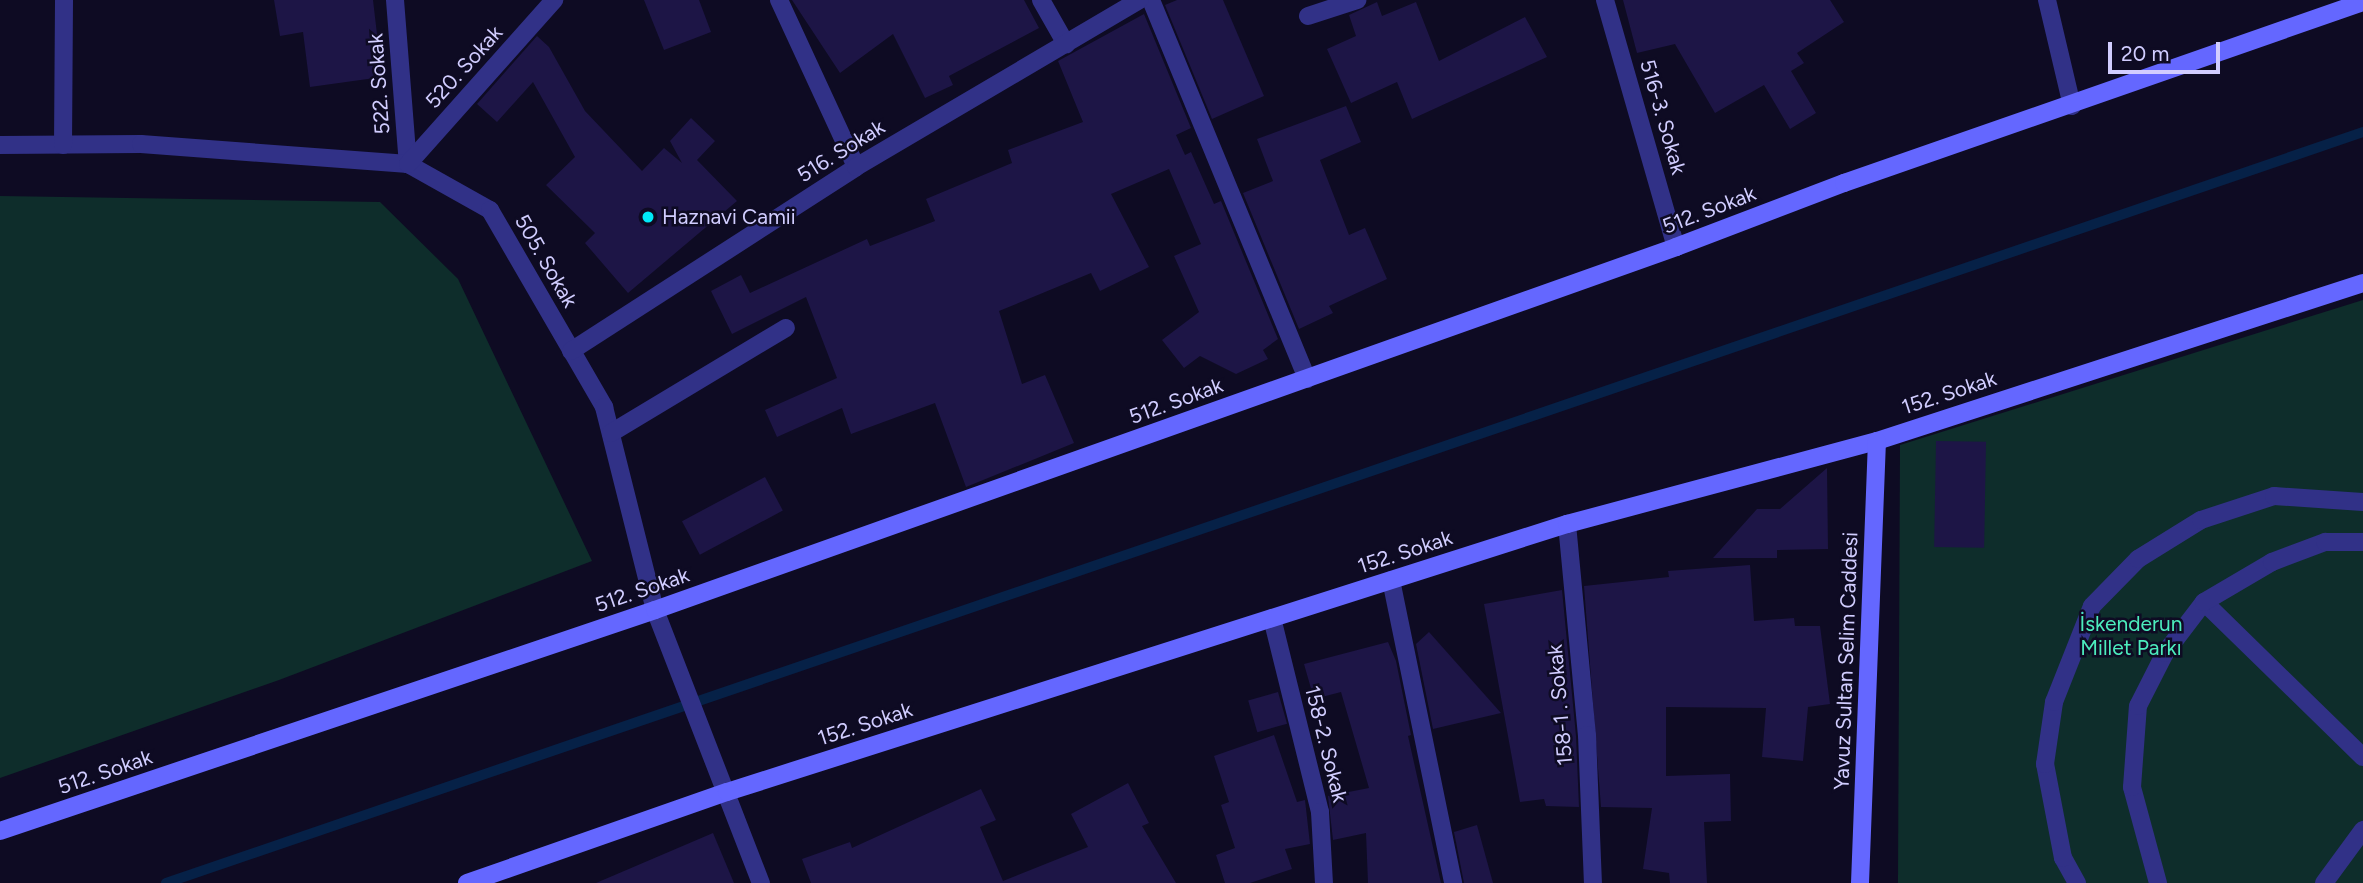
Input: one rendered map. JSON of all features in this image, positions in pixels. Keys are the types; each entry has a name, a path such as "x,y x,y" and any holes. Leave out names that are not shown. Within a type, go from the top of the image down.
{"street":[{"path":"63,145 64,0"},
{"name":"522. Sokak","path":"395,0 408,164"},
{"name":"520. Sokak","path":"408,164 554,0"},
{"path":"779,0 856,167"},
{"path":"1041,0 1066,44"},
{"name":"516. Sokak","path":"571,351 856,167 1140,0"},
{"path":"1151,0 1307,379"},
{"path":"1308,16 1357,0"},
{"name":"516-3. Sokak","path":"1605,0 1676,247"},
{"path":"2047,0 2072,106"},
{"name":"512. Sokak","path":"0,831 655,610 1676,247 1844,183 2072,106 2363,2"},
{"name":"505. Sokak","path":"0,145 141,144 408,164 490,210 604,407 655,610 761,883"},
{"name":"152. Sokak","path":"467,883 727,792 1567,524 1877,440 2363,282"},
{"path":"611,433 786,328"},
{"name":"Yavuz Sultan Selim Caddesi","path":"1860,883 1877,440"},
{"path":"2077,883 2063,858 2045,764 2054,702 2092,606 2138,559 2201,520 2274,496 2363,502"},
{"name":"158-1 . Sokak","path":"1567,524 1587,735 1593,883"},
{"path":"2158,883 2132,787 2138,706 2165,653 2204,602 2272,562 2325,542 2363,542"},
{"path":"1391,580 1453,883"},
{"path":"2204,602 2363,758"},
{"name":"158-2. Sokak","path":"1272,618 1320,812 1324,883"},
{"path":"2324,883 2363,830"}],"green space":[{"path":"0,196 380,202 458,279 592,561 279,680 0,778"},
{"name":"İskenderun Millet Parkı","path":"2363,300 2363,883 1898,883 1900,445"}],"building":[{"path":"274,0 373,0 382,77 310,87 303,32 280,36"},
{"path":"644,0 699,0 711,32 664,50"},
{"path":"792,0 1024,0 1039,28 949,76 953,85 925,98 893,34 840,73"},
{"path":"1177,0 1223,0 1264,96 1212,119 1165,5"},
{"path":"1623,0 1830,0 1844,22 1797,53 1804,63 1791,71 1816,113 1790,129 1764,85 1715,113 1675,44 1637,53"},
{"path":"1377,2 1382,16 1416,2 1439,61 1525,17 1547,57 1412,119 1397,82 1351,103 1327,49 1356,36 1349,15"},
{"path":"1144,14 1191,128 1176,135 1185,155 1191,152 1214,204 1221,201 1278,339 1263,350 1268,359 1236,374 1200,356 1184,368 1162,340 1199,312 1174,256 1201,244 1169,169 1111,194 1149,267 1100,291 1091,273 999,311 1022,384 1045,375 1074,443 966,487 935,403 851,434 842,408 777,437 765,410 837,378 806,297 732,334 711,291 741,275 750,293 867,239 870,246 935,221 926,199 1012,163 1008,150 1083,122 1058,61"},
{"name":"Haznavi Camii","path":"537,36 549,47 585,111 642,171 664,148 682,163 670,141 691,118 715,141 697,160 737,201 628,293 585,243 595,233 546,185 575,157 533,82 497,122 477,104"},
{"path":"1346,106 1361,142 1320,160 1349,235 1365,228 1387,279 1329,306 1333,313 1299,329 1243,193 1273,181 1257,139"},
{"path":"1936,441 1986,442 1984,548 1934,547"},
{"path":"1827,468 1828,549 1777,550 1777,558 1713,558 1757,509 1780,509"},
{"path":"765,477 783,511 700,555 682,521"},
{"path":"1750,565 1754,621 1794,618 1795,626 1820,626 1830,704 1808,707 1803,761 1762,757 1766,708 1666,707 1666,776 1730,774 1731,821 1704,822 1707,883 1670,883 1669,873 1643,869 1652,808 1601,807 1584,586 1669,577 1668,571"},
{"path":"1562,590 1576,736 1579,807 1546,806 1544,799 1520,802 1484,604"},
{"path":"1429,632 1501,713 1433,729 1416,644"},
{"path":"1388,642 1396,661 1411,735 1408,736 1441,883 1368,883 1366,833 1333,840 1328,796 1369,788 1341,692 1314,699 1304,664"},
{"path":"1278,692 1287,724 1257,732 1248,701"},
{"path":"1274,735 1297,802 1305,800 1310,844 1285,849 1292,869 1250,883 1225,883 1216,855 1235,848 1221,805 1229,802 1214,756"},
{"path":"1128,783 1149,823 1142,826 1176,883 811,883 802,859 850,842 852,848 981,789 996,820 980,827 1003,881 1088,847 1071,814"},
{"path":"1477,825 1493,883 1464,883 1454,832"},
{"path":"713,833 734,883 596,883"}],"waterway":[{"path":"166,883 2363,132"}],"place":[{"name":"Haznavi Camii","path":"648,217"}]}
